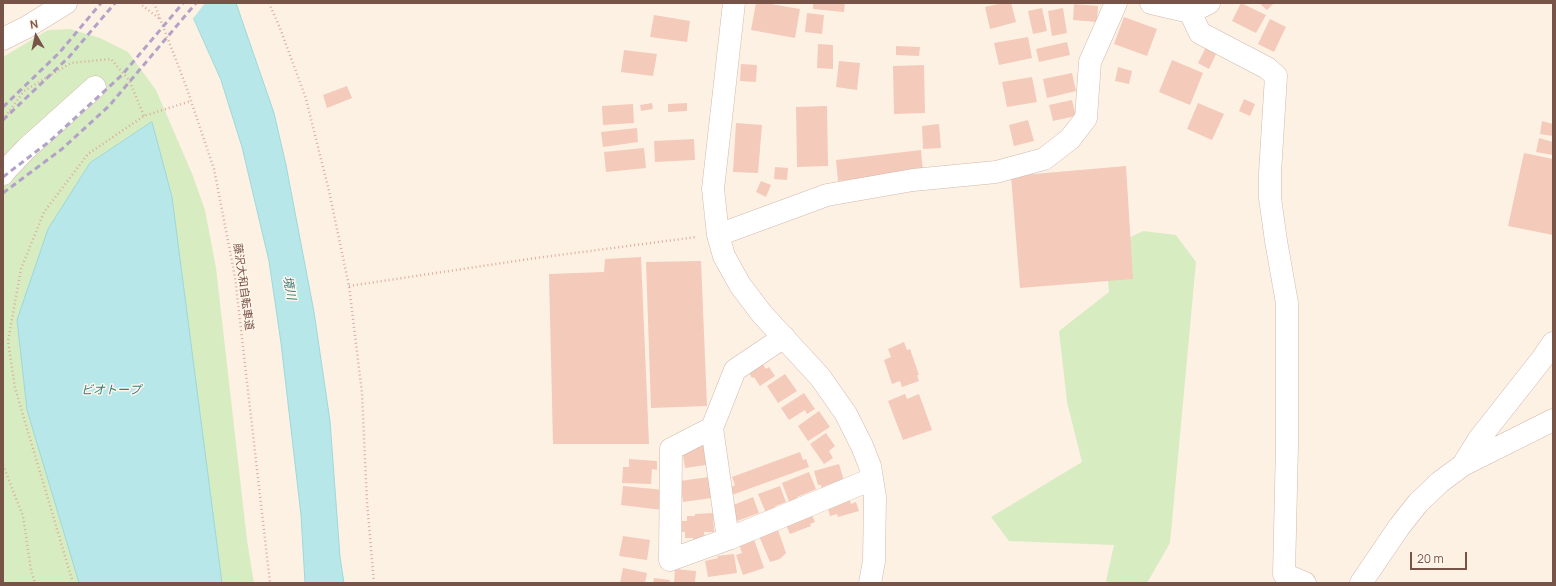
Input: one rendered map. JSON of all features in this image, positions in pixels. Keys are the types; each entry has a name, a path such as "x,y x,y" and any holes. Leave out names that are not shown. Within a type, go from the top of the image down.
{"street":[{"path":"3,39 27,27 66,3"},
{"path":"734,3 713,189 718,235 724,256 740,285 762,314 820,377 846,414 862,446 870,466 875,497 874,560 870,583"},
{"path":"718,235 827,195 913,180 996,172 1044,159 1070,139 1086,118 1090,62 1116,3"},
{"path":"1151,3 1196,6 1200,33 1267,68 1276,76 1270,173 1270,198 1287,303 1288,445 1284,574 1305,583"},
{"path":"3,174 27,148 95,88"},
{"path":"728,539 712,428 735,370 784,337"},
{"path":"1463,465 1479,439 1542,360 1553,343"},
{"path":"1361,583 1399,527 1418,503 1440,482 1463,465 1553,420"},
{"path":"712,428 671,449 670,560 728,539 872,479"}],"path":[{"path":"139,3 161,20"},
{"name":"藤沢大和自転車道","path":"154,3 191,101 214,169 236,277 270,583"},
{"path":"269,3 280,28 306,99 329,191 349,286 362,393 368,510 374,583"},
{"path":"73,583 15,388 8,341 21,269 44,212 88,154 144,116 191,101"},
{"path":"349,286 536,258 718,235"},
{"path":"3,465 23,516 31,570 35,583"}],"green space":[{"path":"70,29 100,38 128,52 156,90 193,176 205,210 216,268 247,540 254,583 3,583 3,57 48,30"},
{"path":"1143,231 1176,235 1196,262 1170,543 1147,583 1107,583 1106,581 1114,545 1009,541 991,517 1082,462 1067,402 1059,331 1109,292 1105,249"}],"water":[{"name":"境川","path":"187,3 236,3 274,113 286,165 314,312 330,421 340,557 344,583 305,583 301,515 281,343 269,261 242,147 221,80"},
{"name":"ビオトープ","path":"152,122 172,197 222,583 79,583 27,410 17,320 48,229 90,163"}],"pier":[{"path":"185,3 205,3 192,20"}],"building":[{"path":"756,3 765,3 800,9 795,38 751,30"},
{"path":"813,3 845,3 844,12 813,9"},
{"path":"1002,3 1011,3 1016,22 990,29 985,7"},
{"path":"1241,3 1266,15 1256,33 1232,21"},
{"path":"1259,3 1274,3 1267,10"},
{"path":"1074,4 1098,6 1097,22 1073,20"},
{"path":"1042,8 1047,31 1033,34 1028,11"},
{"path":"1063,8 1067,33 1052,36 1048,11"},
{"path":"807,13 824,15 822,34 805,32"},
{"path":"654,15 690,21 687,42 650,37"},
{"path":"1124,17 1157,29 1147,56 1114,44"},
{"path":"1270,19 1286,27 1274,52 1258,44"},
{"path":"1028,37 1032,58 999,65 994,43"},
{"path":"1067,42 1070,55 1039,62 1036,49"},
{"path":"818,44 833,45 833,69 817,68"},
{"path":"896,46 920,47 919,56 896,55"},
{"path":"1206,47 1217,52 1209,69 1198,63"},
{"path":"624,50 657,54 653,76 621,72"},
{"path":"1172,60 1203,73 1190,105 1159,92"},
{"path":"839,61 860,63 857,90 836,87"},
{"path":"741,64 757,65 756,82 740,81"},
{"path":"924,65 925,113 894,114 893,66"},
{"path":"1118,67 1132,71 1129,84 1115,81"},
{"path":"1072,73 1076,91 1047,98 1043,79"},
{"path":"1032,77 1037,102 1007,107 1002,82"},
{"path":"347,86 352,98 327,108 323,95"},
{"path":"1244,99 1255,104 1250,116 1239,111"},
{"path":"1072,100 1076,116 1053,121 1049,105"},
{"path":"652,103 653,109 641,111 640,105"},
{"path":"687,103 687,111 668,112 668,104"},
{"path":"1198,103 1224,114 1212,140 1187,129"},
{"path":"633,104 634,123 603,125 602,106"},
{"path":"827,106 828,166 797,167 796,107"},
{"path":"1028,120 1034,141 1014,146 1009,125"},
{"path":"1542,121 1553,124 1553,136 1540,134"},
{"path":"736,123 762,125 758,173 733,172"},
{"path":"939,124 941,148 923,149 922,126"},
{"path":"637,128 638,142 603,147 601,132"},
{"path":"1539,138 1553,142 1553,155 1536,152"},
{"path":"694,139 695,160 655,162 654,141"},
{"path":"644,148 646,168 606,172 604,152"},
{"path":"921,150 923,172 838,181 836,160"},
{"path":"1524,153 1553,159 1553,235 1508,226"},
{"path":"1126,166 1133,279 1020,288 1011,176"},
{"path":"775,167 788,168 787,180 774,179"},
{"path":"761,181 771,185 766,197 756,192"},
{"path":"641,257 649,444 553,444 549,274 604,272 605,259"},
{"path":"701,261 707,406 651,408 646,262"},
{"path":"904,342 907,350 910,349 919,375 917,375 919,381 902,387 900,381 892,384 884,360 891,357 888,349"},
{"path":"762,363 766,369 769,367 775,376 760,386 754,377 752,378 748,371"},
{"path":"785,374 797,391 778,403 767,386"},
{"path":"804,393 815,409 807,414 805,410 789,420 781,408"},
{"path":"905,394 907,399 919,394 932,430 903,440 888,401"},
{"path":"819,411 830,427 808,441 798,426"},
{"path":"826,433 835,446 829,451 833,458 824,464 810,444"},
{"path":"703,441 706,465 685,468 682,449"},
{"path":"800,452 803,460 806,459 809,467 732,495 729,488 735,485 732,477"},
{"path":"629,459 657,461 657,470 652,469 651,484 622,483 623,467 629,467"},
{"path":"839,464 844,481 825,486 826,489 822,490 821,485 818,485 814,471"},
{"path":"809,472 816,489 797,497 798,501 790,504 782,483"},
{"path":"709,477 712,498 683,502 680,481"},
{"path":"623,486 664,490 662,510 621,505"},
{"path":"780,486 786,502 775,506 776,509 766,513 758,494"},
{"path":"753,497 759,513 737,521 731,506"},
{"path":"849,498 851,504 856,502 859,511 838,517 837,514 830,516 827,505"},
{"path":"713,513 714,532 704,532 705,541 694,541 693,538 685,538 685,532 682,532 682,521 687,521 687,516"},
{"path":"811,513 815,522 810,524 811,526 790,534 785,523"},
{"path":"778,530 786,553 780,559 770,562 759,536"},
{"path":"623,536 650,540 647,560 619,556"},
{"path":"754,539 764,568 743,575 736,555 742,553 739,544"},
{"path":"734,554 737,573 708,577 705,561 718,558 717,556"},
{"path":"623,568 647,573 645,583 620,583"},
{"path":"675,569 696,571 695,583 674,583"},
{"path":"654,578 670,580 669,583 653,583"}],"railway":[{"path":"3,107 60,52 101,3"},
{"path":"3,120 69,57 115,3"},
{"path":"3,177 50,141 122,75 183,3"},
{"path":"3,193 62,149 109,106 196,3"}]}
